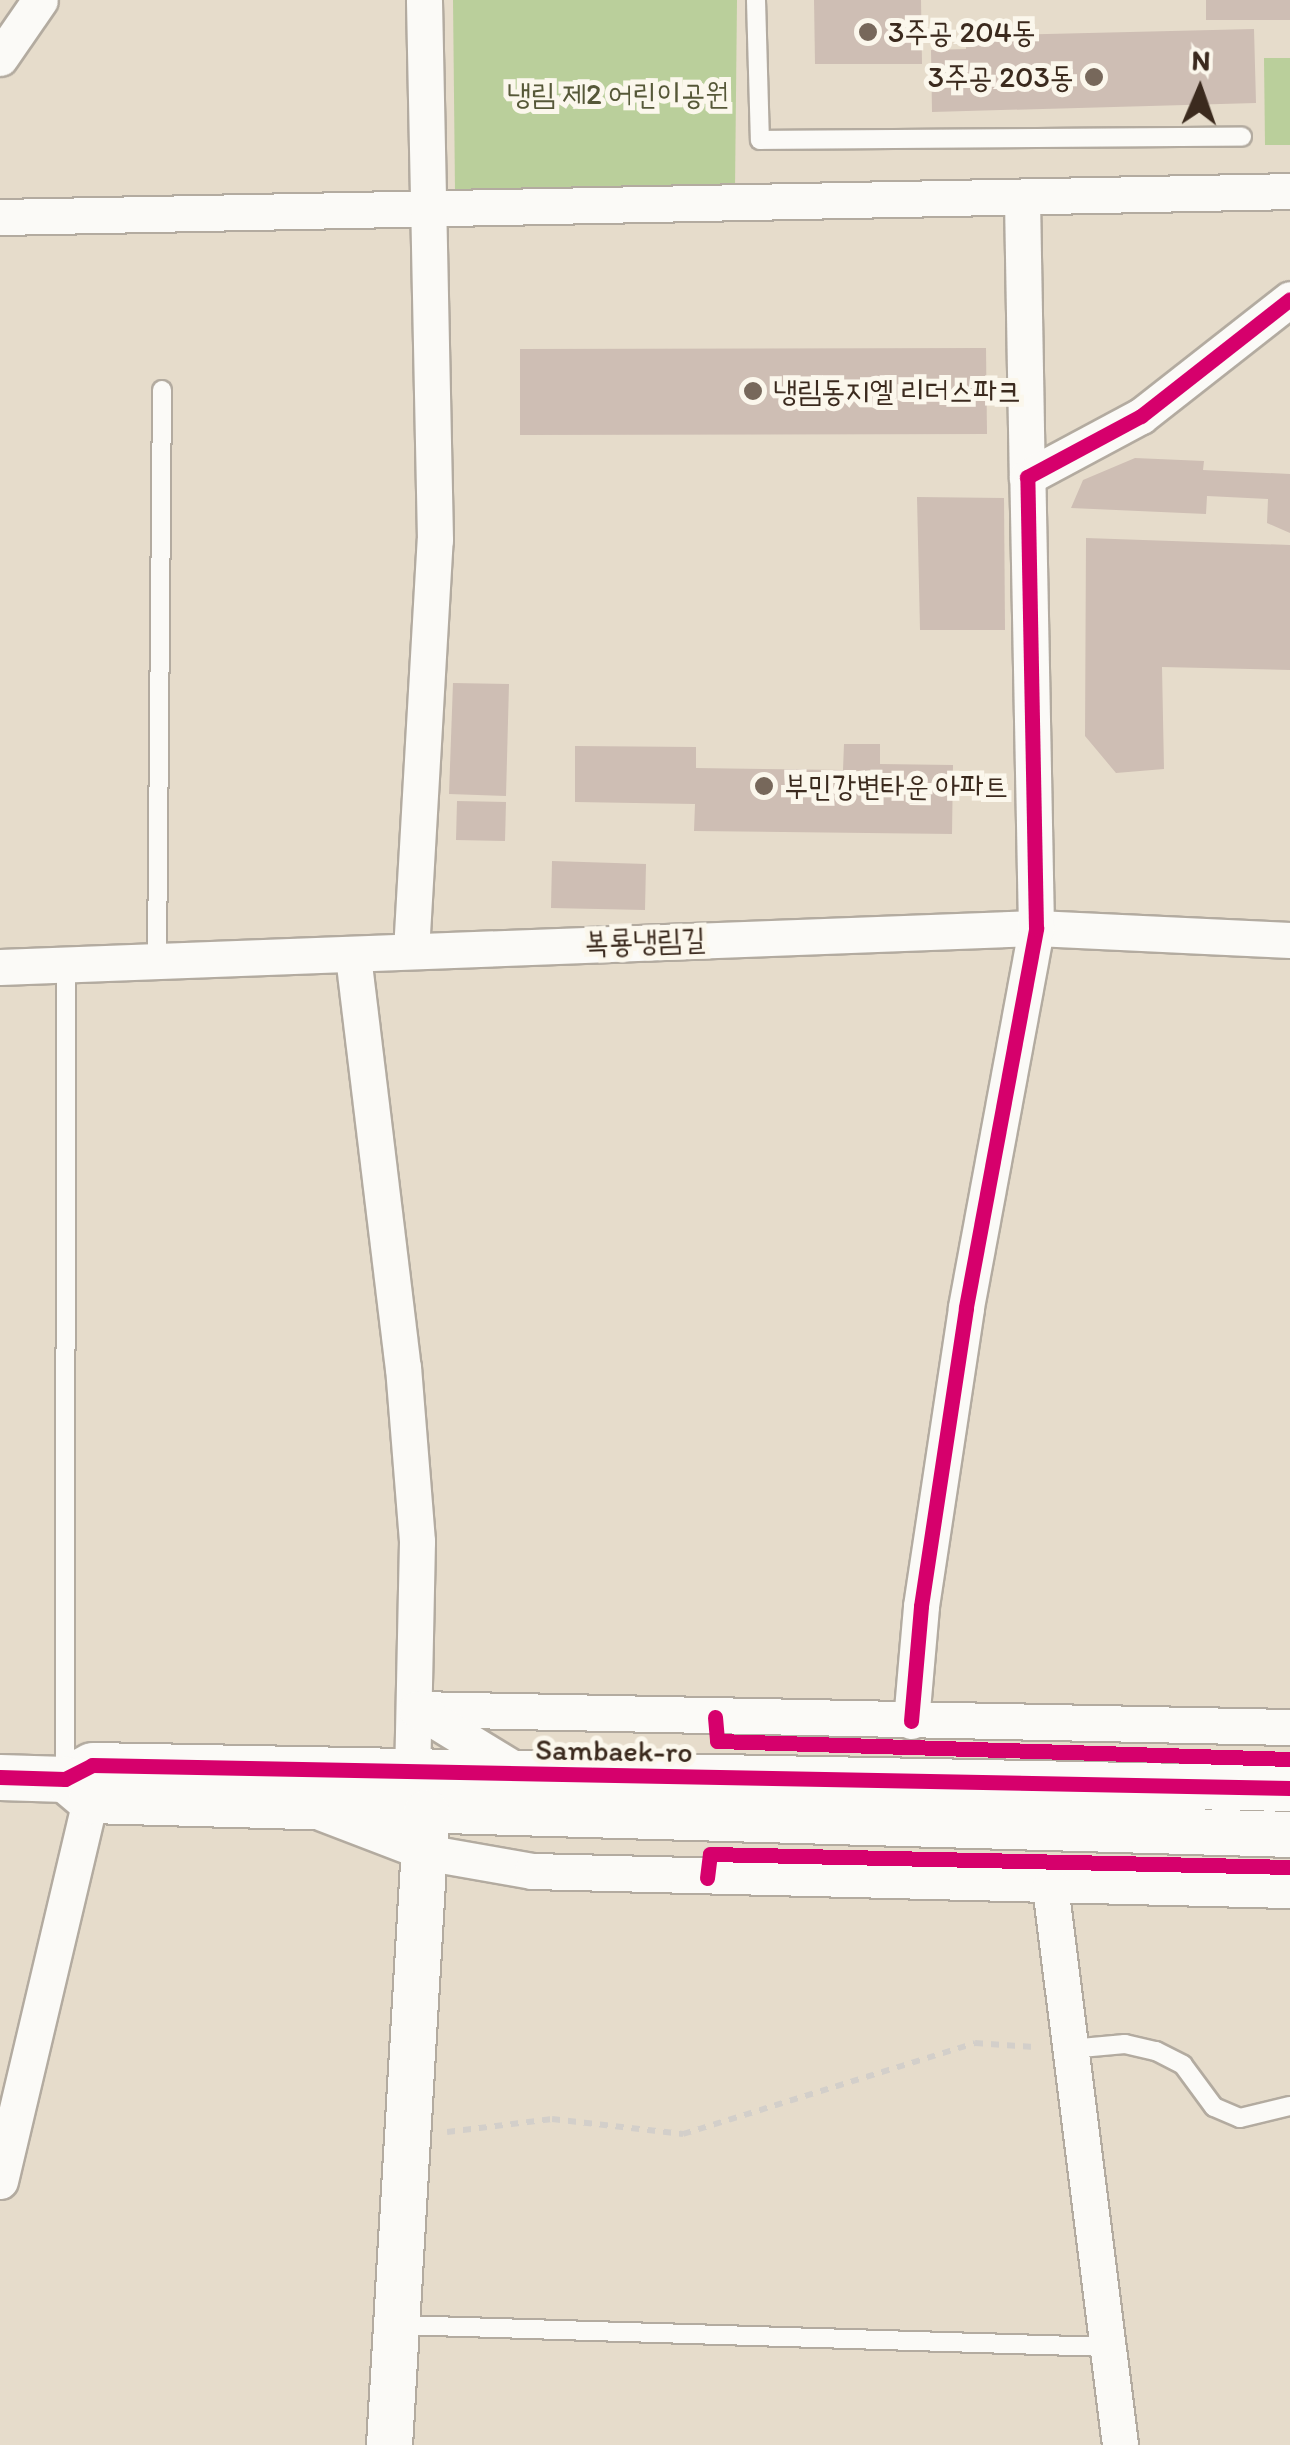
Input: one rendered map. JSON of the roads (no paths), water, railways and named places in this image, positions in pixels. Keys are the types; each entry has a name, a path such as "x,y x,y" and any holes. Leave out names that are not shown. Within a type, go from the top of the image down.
{"street":[{"path":"0,58 40,0"},
{"path":"411,951 435,540 424,0"},
{"path":"0,217 1022,199 1290,190"},
{"path":"911,1721 921,1606 963,1326 1036,928 1022,199"},
{"path":"1028,477 1142,416 1290,299"},
{"name":"복룡냉림길","path":"0,966 1036,928 1290,940"},
{"path":"353,956 406,1405 417,1541 416,1709 421,1812 399,2325 389,2445"},
{"path":"416,1709 1290,1728"},
{"path":"416,1709 528,1777"},
{"name":"Sambaek-ro","path":"0,1777 78,1789 92,1765 421,1812 528,1777 1290,1788"},
{"path":"0,2181 78,1789 306,1808 1290,1834"},
{"path":"421,1812 532,1871 1290,1890"},
{"path":"1050,1886 1120,2445"}],"lane":[{"path":"756,0 760,140 1242,137"},
{"path":"156,961 162,390"},
{"path":"66,965 78,1789"},
{"path":"1070,2049 1125,2044 1156,2052 1183,2065 1214,2107 1240,2118 1290,2106"},
{"path":"399,2325 1108,2347"}],"place":[{"name":"3주공 204동","path":"868,32"},
{"name":"3주공 203동","path":"1094,77"},
{"name":"냉림동지엘 리더스파크","path":"753,391"},
{"name":"부민강변타운 아파트","path":"764,786"}],"park label":[{"name":"냉림 제2 어린이공원","path":"618,94"}]}
